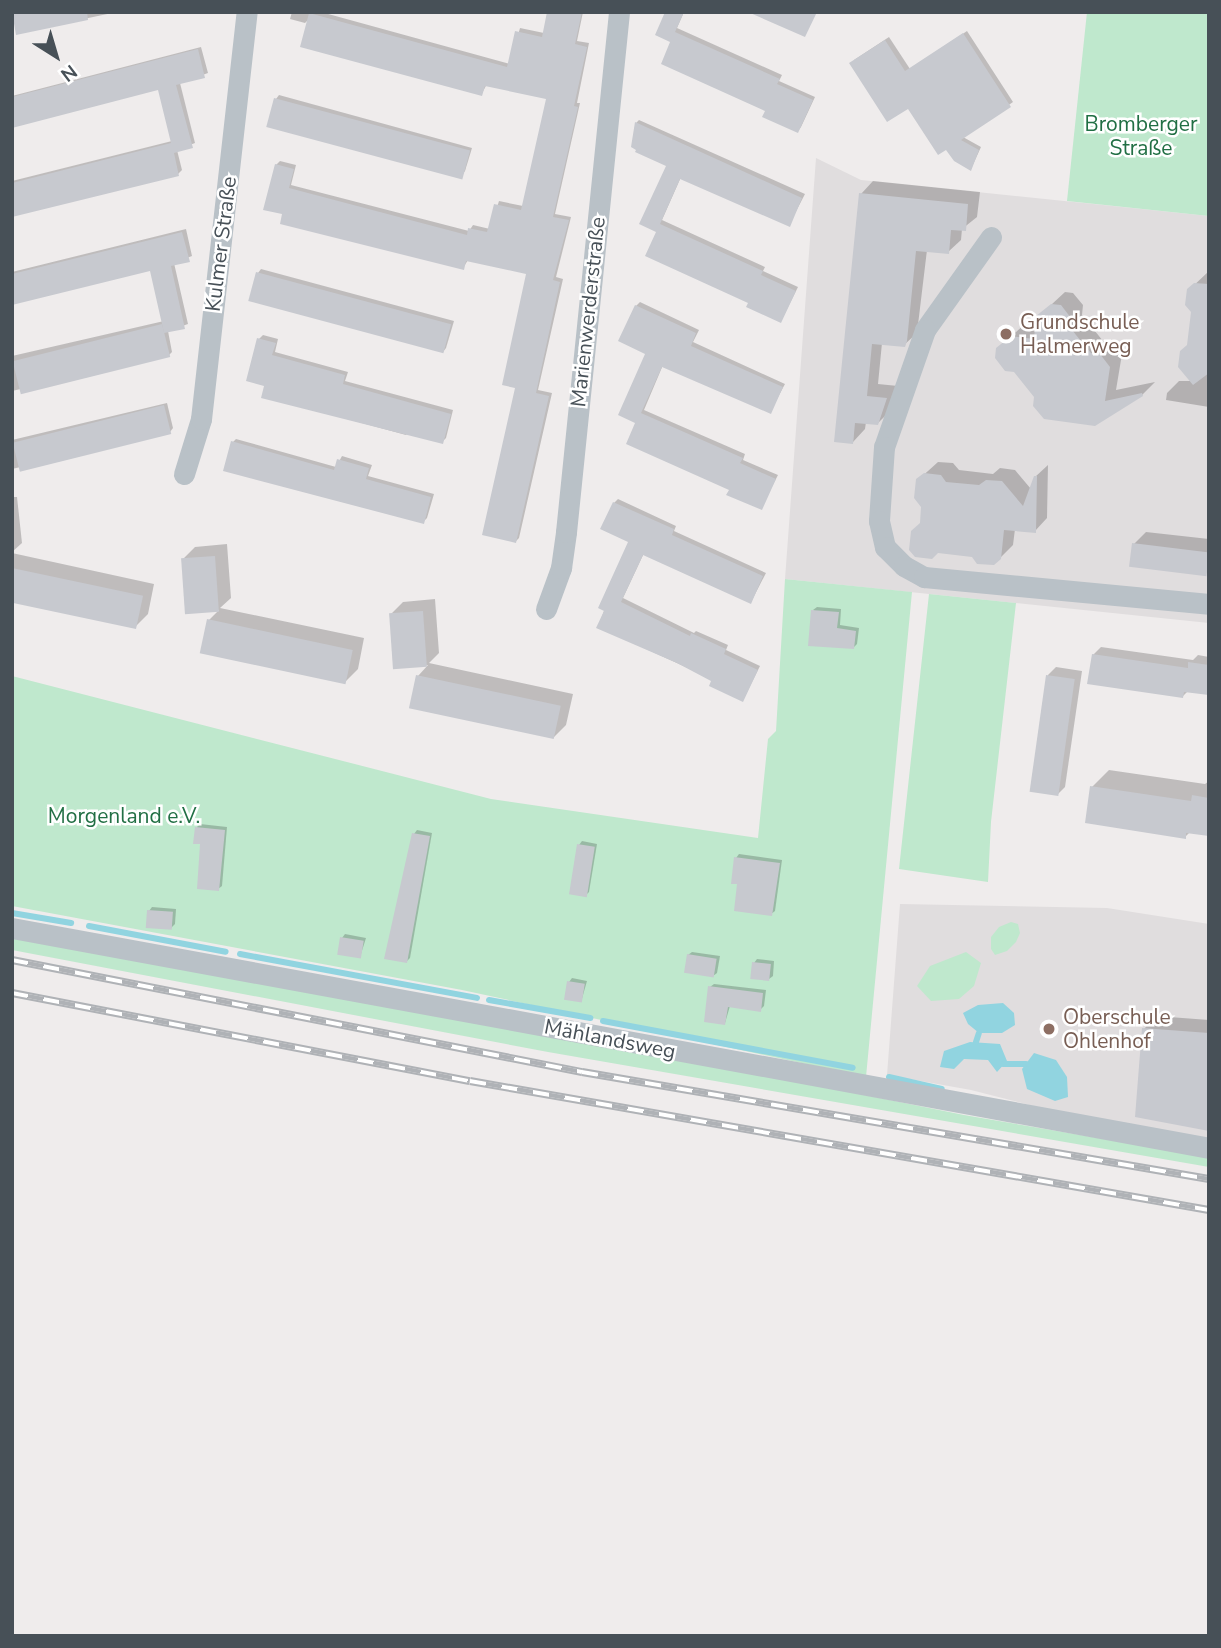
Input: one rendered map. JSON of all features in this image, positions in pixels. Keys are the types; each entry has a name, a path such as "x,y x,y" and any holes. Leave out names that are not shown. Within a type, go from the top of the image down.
{"street":[{"name":"Kulmer Straße","path":"184,474 201,419 247,12"},
{"name":"Marienwerderstraße","path":"546,609 561,568 566,532 619,12"},
{"path":"991,237 925,330 884,447 879,521 885,547 904,566 924,577 1209,604"},
{"name":"Mählandsweg","path":"12,928 1209,1148"}],"shaded area":[{"name":"Grundschule Halmerweg","path":"816,158 861,180 1209,216 1209,623 785,579"},
{"name":"Oberschule Ohlenhof","path":"900,904 1107,908 1209,924 1209,1141 1080,1118 971,1090 887,1075"}],"green space":[{"name":"Bromberger Straße","path":"1087,12 1209,12 1209,216 1067,201"},
{"name":"Morgenland e.V.","path":"785,579 912,592 866,1077 462,990 12,906 12,676 491,799 758,838 768,739 776,731"},
{"path":"929,594 1016,603 991,822 988,882 899,869"},
{"path":"1011,922 1018,924 1020,933 1016,942 1007,951 995,955 991,949 991,937 999,927"},
{"path":"12,936 716,1065 964,1115 1209,1157 1209,1167 548,1052 12,950"},
{"path":"966,952 981,963 974,986 959,999 931,1001 917,986 930,966"}],"water":[{"path":"1003,1003 1014,1013 1015,1025 1002,1033 979,1033 968,1024 963,1013 978,1005"},
{"path":"970,1042 1000,1044 1007,1061 997,1072 988,1060 964,1059 954,1069 940,1067 944,1051"},
{"path":"1034,1053 1056,1060 1067,1077 1068,1097 1055,1101 1027,1089 1022,1069"}],"building":[{"path":"12,12 87,12 88,20 16,35"},
{"path":"547,12 582,12 575,44 587,47 574,106 578,107 553,217 569,220 553,280 560,282 536,393 549,396 516,543 482,535 515,388 502,385 526,274 466,261 464,270 280,224 282,214 263,210 275,164 294,169 289,188 467,235 468,228 487,232 494,204 521,210 546,99 485,86 482,96 300,47 309,13 507,67 515,31 542,37"},
{"path":"665,12 684,12 675,32 780,79 777,84 813,100 798,133 762,117 765,111 661,64 670,42 655,35"},
{"path":"748,12 817,12 805,37"},
{"path":"963,33 1011,107 961,140 979,150 971,171 954,161 946,150 938,155 908,109 887,122 849,63 885,40 905,71"},
{"path":"198,49 205,78 176,85 193,148 174,153 179,176 12,217 12,183 171,143 158,90 12,128 12,97"},
{"path":"274,98 470,151 462,180 266,127"},
{"path":"635,122 802,198 790,227 680,179 660,224 763,271 761,275 796,291 781,323 746,307 748,303 645,256 656,232 639,224 666,166 635,152 631,147"},
{"path":"859,193 968,204 966,231 951,230 949,254 916,251 907,341 905,347 872,344 867,396 887,398 878,425 855,423 853,444 834,442"},
{"path":"182,232 190,262 171,266 185,329 164,333 150,271 12,305 12,274"},
{"path":"256,272 451,324 443,353 248,301"},
{"path":"1194,283 1209,284 1209,373 1193,385 1178,367 1180,351 1187,345 1191,312 1185,305 1187,289"},
{"path":"1051,304 1061,305 1071,318 1070,327 1076,335 1091,353 1100,354 1110,367 1105,401 1142,393 1143,396 1095,426 1044,419 1033,406 1034,397 1014,372 1005,371 995,358 996,348 1011,336 1034,339 1036,316"},
{"path":"635,305 696,333 691,346 783,387 771,414 662,367 641,413 743,458 740,463 776,479 762,510 726,495 729,490 626,444 635,423 618,415 645,354 618,341"},
{"path":"162,324 170,357 21,394 13,361"},
{"path":"257,338 276,343 272,355 345,375 343,384 451,414 443,444 261,398 264,386 246,381"},
{"path":"164,405 171,434 20,472 13,443"},
{"path":"231,441 334,470 337,459 369,468 366,479 431,497 424,524 223,471"},
{"path":"924,473 941,475 946,482 979,485 986,480 1002,481 1023,506 1034,476 1037,476 1036,533 1004,530 1001,559 994,565 977,564 972,557 938,553 932,559 915,557 909,550 911,531 920,523 921,507 914,498 916,479"},
{"path":"613,502 674,529 672,535 763,576 751,604 643,555 621,602 690,636 691,633 726,649 724,654 758,670 743,702 709,686 711,681 677,663 596,628 604,611 598,608 628,542 600,529"},
{"path":"1132,543 1209,552 1206,576 1129,567"},
{"path":"215,556 219,612 185,614 181,558"},
{"path":"12,568 143,596 136,629 12,603"},
{"path":"811,610 839,612 837,628 856,631 854,649 808,646"},
{"path":"423,611 427,667 393,669 389,613"},
{"path":"207,619 353,650 345,684 200,653"},
{"path":"1092,654 1188,668 1188,662 1209,665 1209,695 1184,692 1183,698 1087,684"},
{"path":"416,675 561,706 554,739 409,708"},
{"path":"1046,675 1075,679 1058,796 1030,792"},
{"path":"1090,786 1191,801 1192,795 1209,798 1209,836 1186,833 1186,839 1085,823"},
{"path":"195,827 225,830 219,891 197,889 200,844 193,844"},
{"path":"412,833 430,836 407,963 384,959"},
{"path":"577,844 595,847 587,897 569,894"},
{"path":"734,857 780,863 772,916 734,911 737,884 731,884"},
{"path":"147,910 173,912 172,930 146,928"},
{"path":"340,937 364,941 361,959 337,955"},
{"path":"687,954 717,959 714,977 684,973"},
{"path":"752,962 771,964 769,981 750,979"},
{"path":"567,981 585,984 582,1003 564,1000"},
{"path":"708,986 763,993 761,1012 728,1007 725,1025 704,1022"},
{"path":"1142,1028 1209,1033 1209,1131 1135,1117"}],"waterway":[{"path":"12,913 71,923"},
{"path":"89,926 226,952"},
{"path":"240,954 477,998"},
{"path":"489,1000 590,1018"},
{"path":"603,1021 853,1068"},
{"path":"976,1042 979,1033"},
{"path":"1003,1064 1026,1064"},
{"path":"889,1077 942,1089"}],"railway":[{"path":"12,960 582,1072 1209,1179"},
{"path":"12,993 470,1081 1209,1210"}],"place":[{"name":"Grundschule Halmerweg","path":"1006,334"},
{"name":"Oberschule Ohlenhof","path":"1049,1029"}]}
